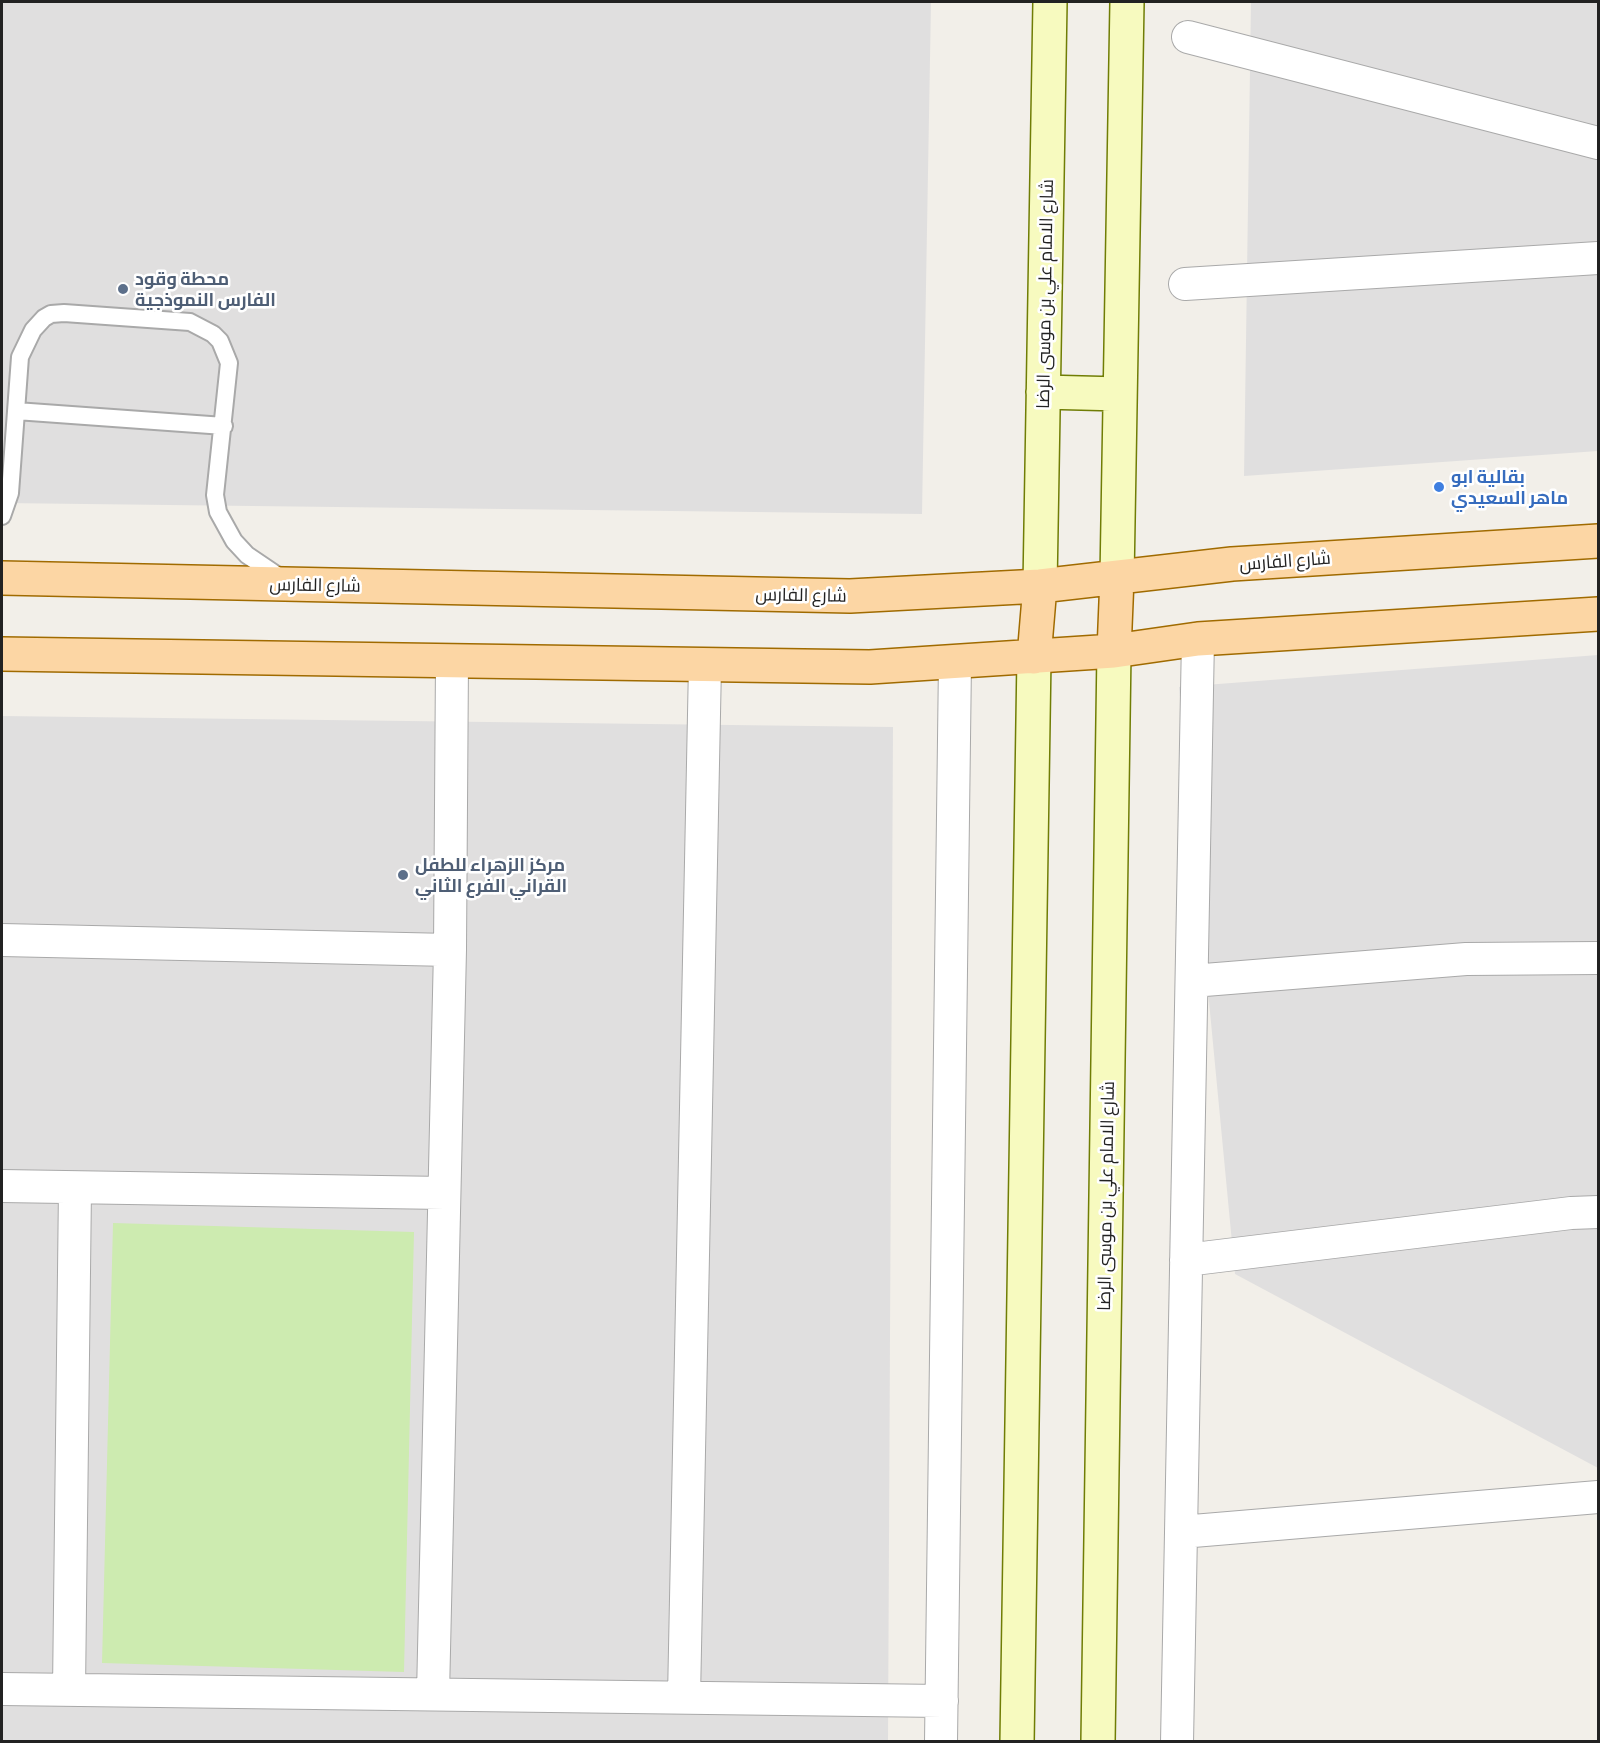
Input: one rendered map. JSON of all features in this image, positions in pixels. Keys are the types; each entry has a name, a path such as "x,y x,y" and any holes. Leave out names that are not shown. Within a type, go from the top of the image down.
{"main road":[{"name":"شارع الامام علي بن موسى الرضا","path":"1040,586 1050,2"},
{"path":"1114,651 1127,2"},
{"path":"1043,392 1120,394"},
{"name":"شارع الفارس","path":"2,578 850,596 1040,586 1232,564 1599,541"},
{"path":"1017,1742 1034,657 1040,586"},
{"path":"2,654 870,667 1114,651 1198,639 1599,614"},
{"name":"شارع الامام علي بن موسى الرضا","path":"1098,1742 1114,651"}],"street":[{"path":"1188,37 1599,143"},
{"path":"1185,284 1599,258"},
{"path":"1177,1742 1198,639"},
{"path":"433,1694 450,950 452,661"},
{"path":"941,1742 956,662"},
{"path":"684,1697 705,664"},
{"path":"2,940 450,950"},
{"path":"1192,981 1466,958 1599,958"},
{"path":"2,1186 444,1193"},
{"path":"69,1690 75,1188"},
{"path":"1186,1260 1571,1213 1599,1212"},
{"path":"1181,1532 1599,1497"},
{"path":"2,1689 942,1701"}],"lane":[{"path":"2,516 10,493 20,357 33,330 44,318 51,314 64,313 172,320 202,326 220,341 230,363 216,495 223,523 234,541 253,560 292,584"},
{"path":"16,411 224,426"}],"shaded area":[{"path":"2,2 931,2 922,514 2,503"},
{"path":"1251,2 1598,2 1598,451 1244,476"},
{"path":"1598,655 1598,1468 1235,1274 1179,687"},
{"path":"2,716 893,727 888,1741 2,1742"}],"green space":[{"path":"113,1223 414,1232 404,1672 102,1663"}],"place":[{"name":"محطة وقود الفارس النموذجية","path":"123,289"},
{"name":"بقالية ابو ماهر السعيدي","path":"1439,487"},
{"name":"مركز الزهراء للطفل القراني الفرع الثاني","path":"403,875"}]}
